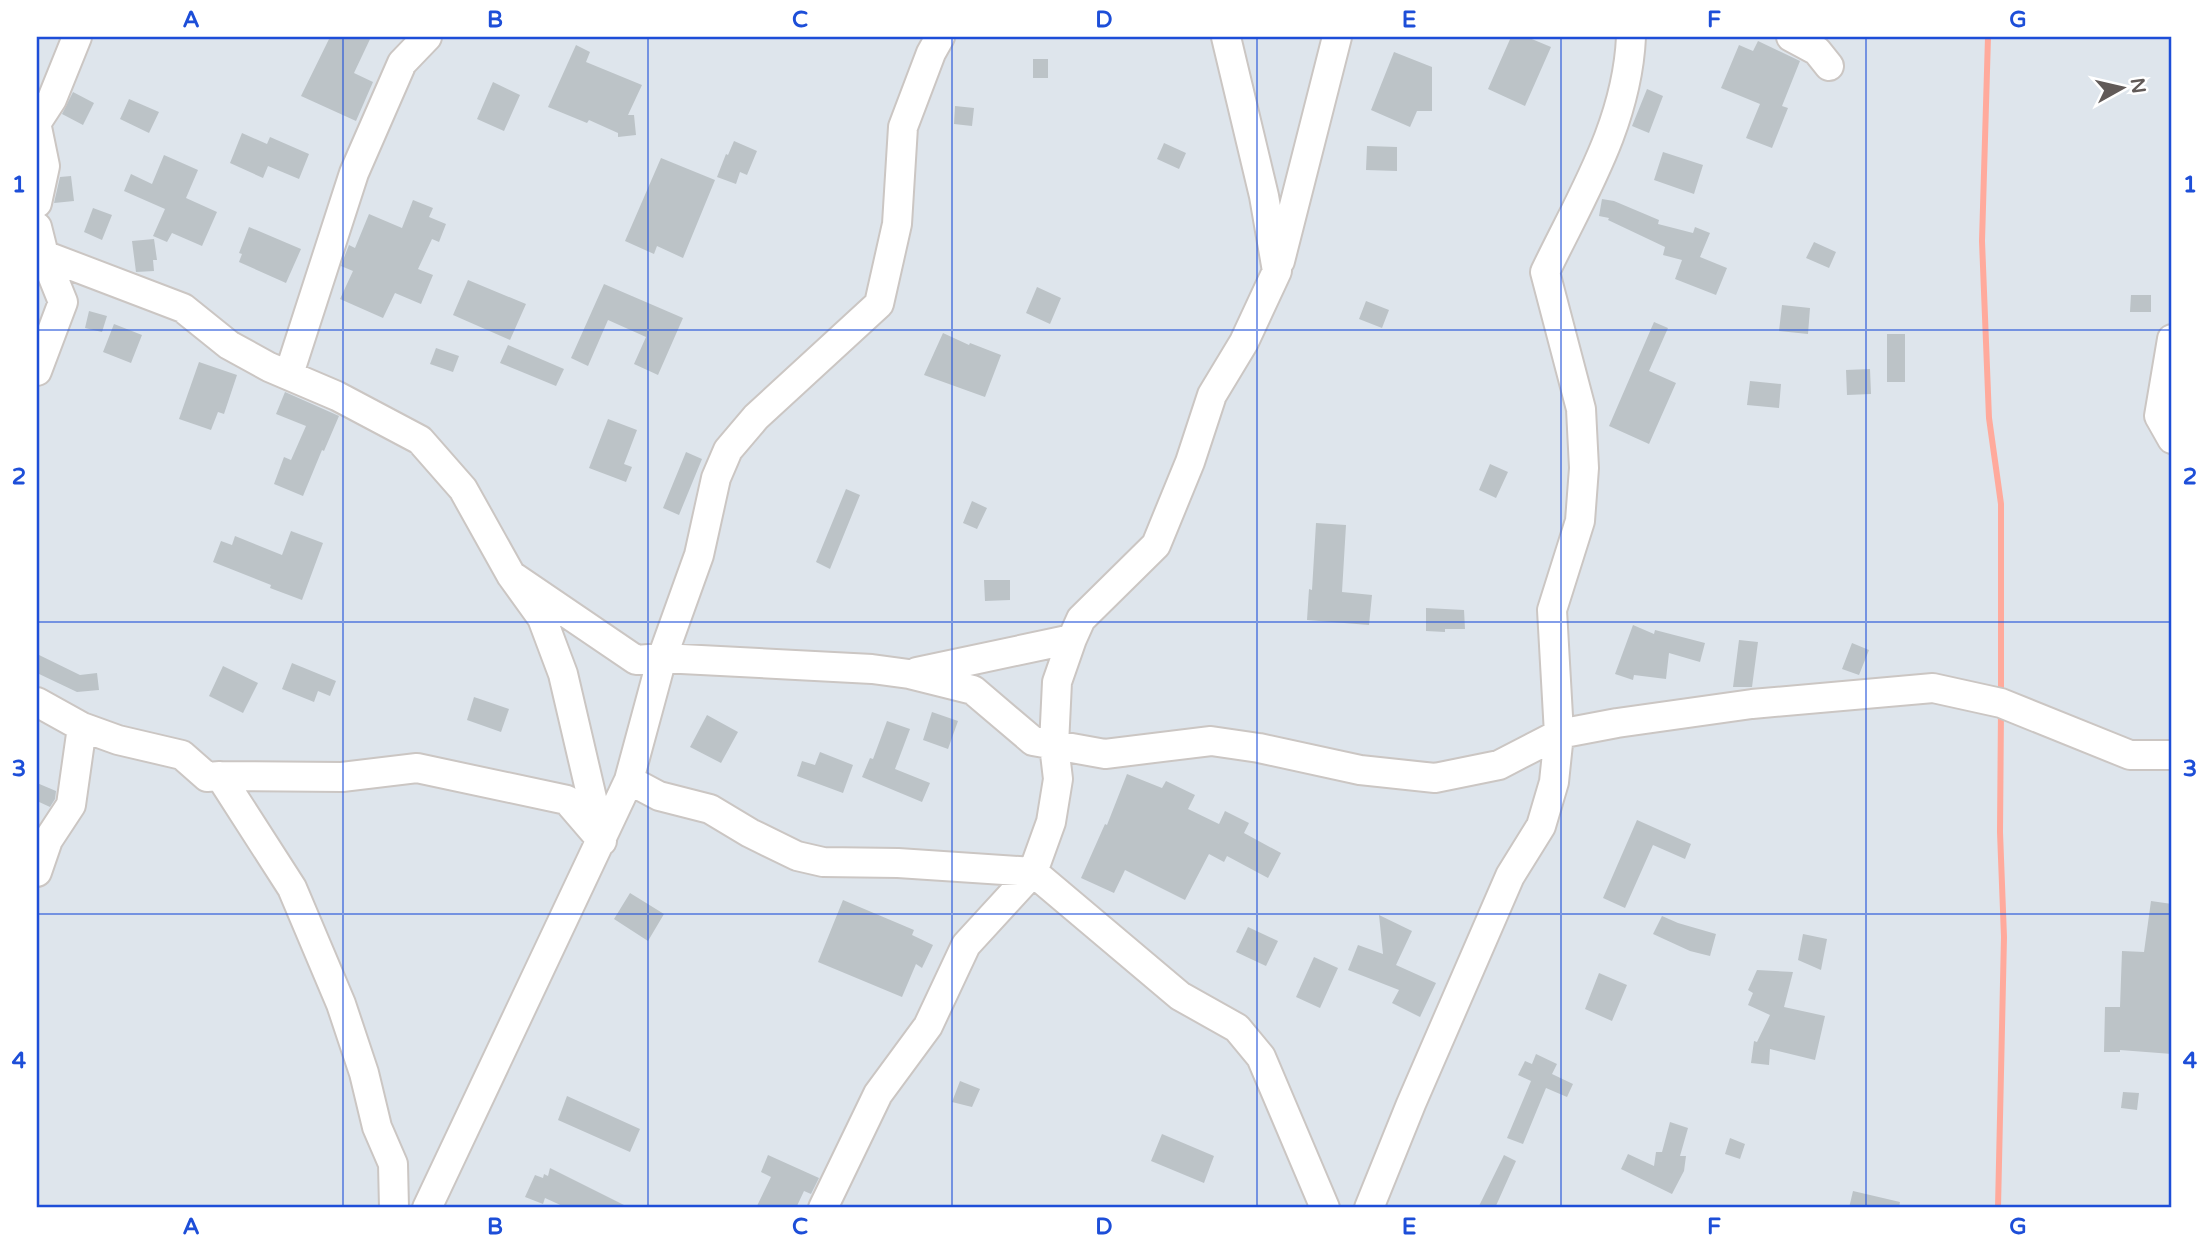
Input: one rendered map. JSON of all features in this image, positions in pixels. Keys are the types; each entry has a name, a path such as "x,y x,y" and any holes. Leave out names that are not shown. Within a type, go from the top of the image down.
{"street":[{"path":"37,203 45,166 37,124 52,99 78,37"},
{"path":"289,374 354,173 402,63 427,37"},
{"path":"427,1208 629,780 662,658 699,555 716,478 728,450 756,417 878,304 897,224 903,127 940,37"},
{"path":"1226,37 1264,196 1277,271"},
{"path":"823,1208 878,1094 928,1026 966,945 1033,872 1051,822 1058,779 1054,745 1057,682 1072,639 1080,619 1156,545 1212,395 1244,342 1277,271 1337,37"},
{"path":"1369,1208 1510,876 1541,826 1553,782 1559,734 1552,610 1580,521 1584,468 1581,410 1545,272 1606,149 1625,90 1631,37"},
{"path":"1791,37 1817,51 1829,66"},
{"path":"37,227 44,255 63,302 37,370"},
{"path":"44,255 183,308 229,345 269,367 337,396 420,440 463,489 511,575 542,618 563,674 602,841"},
{"path":"2172,339 2159,416 2172,439"},
{"path":"511,575 636,660 662,658 872,669 909,674 973,690 1033,741 1105,754 1211,741 1259,748 1360,770 1434,778 1500,765 1559,734 1752,704 1933,688 2001,703 2130,755 2172,755"},
{"path":"909,674 1072,639"},
{"path":"37,702 82,727 118,740 182,755 207,777 342,777 417,768 566,800 602,841"},
{"path":"37,872 48,840 71,806 82,727"},
{"path":"220,776 292,888 341,1004 377,1127 393,1164 394,1208"},
{"path":"629,780 659,796 709,809 797,856 823,862 898,863 1033,872 1180,996 1237,1028 1261,1057 1325,1208"}],"building":[{"path":"330,37 371,37 354,73 373,82 356,121 301,96"},
{"path":"1511,37 1527,37 1551,47 1525,106 1488,89"},
{"path":"1758,41 1800,61 1782,106 1788,108 1772,148 1746,138 1760,104 1721,88 1739,45 1753,51"},
{"path":"576,45 590,52 586,62 642,85 628,115 634,115 636,135 618,137 618,133 589,120 587,123 548,107"},
{"path":"1394,52 1432,67 1432,111 1417,111 1410,127 1371,110"},
{"path":"1033,59 1048,59 1048,78 1033,78"},
{"path":"493,82 520,95 504,131 477,119"},
{"path":"1647,89 1663,96 1649,133 1632,126"},
{"path":"73,92 94,103 83,125 62,114"},
{"path":"129,99 159,112 149,133 120,119"},
{"path":"955,106 974,108 972,126 954,124"},
{"path":"242,133 267,144 270,137 309,154 299,179 268,166 263,178 230,163"},
{"path":"734,141 757,151 747,175 740,172 736,184 717,177"},
{"path":"1164,143 1186,153 1179,169 1157,159"},
{"path":"1367,146 1397,147 1397,171 1366,170"},
{"path":"1663,152 1703,165 1694,194 1654,180"},
{"path":"164,155 198,170 186,198 217,212 202,246 172,233 167,242 153,236 165,209 124,191 131,174 152,184"},
{"path":"661,158 715,180 683,258 657,246 654,254 625,241"},
{"path":"71,176 74,201 54,203 60,177"},
{"path":"1602,199 1614,201 1659,220 1658,224 1693,233 1695,227 1710,233 1700,257 1727,268 1716,295 1675,279 1682,260 1663,255 1665,247 1608,220 1609,218 1599,216"},
{"path":"413,200 433,208 429,217 446,224 439,242 432,239 418,269 433,275 421,304 395,293 383,318 340,299 353,271 341,266 349,245 355,248 369,214 402,228"},
{"path":"93,208 112,215 102,240 84,232"},
{"path":"249,227 301,249 286,283 239,262 242,254 239,253"},
{"path":"154,239 157,260 153,260 154,271 136,272 132,241"},
{"path":"1814,242 1836,252 1829,268 1806,258"},
{"path":"468,280 526,304 510,340 453,315"},
{"path":"604,284 683,318 658,375 634,364 646,337 608,320 588,366 571,358"},
{"path":"1037,287 1061,298 1050,324 1026,313"},
{"path":"2131,295 2151,295 2151,312 2130,312"},
{"path":"1366,301 1389,310 1382,328 1359,319"},
{"path":"1782,305 1810,308 1808,334 1779,331"},
{"path":"89,311 107,316 102,332 85,328"},
{"path":"1654,322 1668,328 1649,371 1676,383 1649,444 1609,426"},
{"path":"114,324 142,335 131,363 103,352"},
{"path":"943,333 1001,355 985,397 924,375"},
{"path":"1887,334 1905,334 1905,382 1887,382"},
{"path":"508,345 564,369 556,386 500,363"},
{"path":"436,348 459,356 453,372 430,364"},
{"path":"199,362 237,375 224,414 218,412 211,430 179,419"},
{"path":"1870,369 1871,394 1847,395 1846,370"},
{"path":"1750,381 1781,384 1779,408 1747,405"},
{"path":"285,392 339,416 303,496 274,484 284,457 291,460 306,426 276,414"},
{"path":"608,419 637,430 624,464 632,467 626,482 589,468"},
{"path":"686,452 702,459 679,515 663,508"},
{"path":"1490,464 1508,472 1496,498 1479,490"},
{"path":"846,489 860,495 830,569 816,562"},
{"path":"972,501 987,508 977,529 963,523"},
{"path":"1316,523 1346,525 1342,592 1372,595 1369,625 1307,620 1309,589 1312,590"},
{"path":"291,531 323,543 302,600 213,562 221,541 232,545 235,536 282,555"},
{"path":"984,580 1010,580 1010,600 985,601"},
{"path":"1426,608 1464,610 1465,629 1426,631"},
{"path":"1633,625 1654,634 1655,630 1705,643 1700,662 1669,653 1666,679 1634,675 1633,680 1615,674"},
{"path":"1739,640 1758,642 1752,687 1733,687"},
{"path":"1852,643 1869,650 1859,675 1842,669"},
{"path":"37,654 80,675 97,673 99,690 77,692 37,673"},
{"path":"292,663 336,681 330,696 318,691 314,702 282,689"},
{"path":"223,666 258,683 243,713 209,696"},
{"path":"474,697 509,709 501,732 467,720"},
{"path":"932,712 958,721 948,749 923,740"},
{"path":"707,715 738,732 721,763 690,747"},
{"path":"887,721 910,729 895,769 930,783 922,802 862,777 870,758 873,759"},
{"path":"820,752 853,765 843,793 797,776 802,761 815,765"},
{"path":"1127,774 1162,788 1166,781 1195,795 1188,809 1219,824 1225,811 1249,823 1244,833 1281,853 1268,878 1227,856 1224,862 1209,854 1185,900 1125,870 1114,893 1081,878 1105,824 1107,825"},
{"path":"37,783 56,791 50,807 37,801"},
{"path":"1637,820 1691,844 1685,859 1653,845 1625,908 1603,898"},
{"path":"630,893 664,914 648,941 614,919"},
{"path":"843,900 914,930 912,935 933,945 922,968 916,964 902,997 818,962"},
{"path":"2151,901 2172,904 2172,1054 2120,1050 2104,1052 2105,1007 2120,1007 2122,951 2144,952"},
{"path":"1379,915 1412,931 1396,965 1436,983 1420,1017 1392,1003 1399,990 1348,970 1358,945 1383,954"},
{"path":"1662,916 1716,934 1710,956 1690,951 1653,934"},
{"path":"1248,927 1278,941 1266,966 1236,952"},
{"path":"1803,934 1827,939 1821,970 1798,960"},
{"path":"1314,957 1338,968 1320,1008 1296,997"},
{"path":"1757,970 1793,972 1784,1007 1825,1016 1815,1060 1770,1049 1769,1065 1751,1063 1754,1041 1757,1042 1770,1015 1748,1005 1753,993 1748,990"},
{"path":"1599,973 1627,985 1612,1021 1585,1009"},
{"path":"1536,1054 1557,1064 1552,1074 1573,1084 1567,1097 1546,1088 1523,1144 1507,1138 1531,1081 1518,1075 1525,1061 1532,1064"},
{"path":"960,1081 980,1089 972,1107 952,1102"},
{"path":"2123,1092 2139,1093 2137,1110 2121,1108"},
{"path":"567,1096 640,1129 630,1152 558,1120"},
{"path":"1670,1122 1688,1128 1680,1156 1686,1156 1684,1171 1672,1194 1621,1169 1628,1154 1654,1166 1656,1152 1662,1152"},
{"path":"1162,1134 1214,1156 1204,1183 1151,1161"},
{"path":"1730,1138 1745,1144 1740,1159 1725,1154"},
{"path":"768,1155 819,1178 811,1194 804,1191 796,1208 756,1208 771,1177 761,1172"},
{"path":"1504,1155 1516,1161 1495,1208 1478,1208"},
{"path":"550,1168 630,1208 567,1208 545,1198 543,1204 525,1197 535,1175 543,1178 544,1174 548,1176"},
{"path":"1853,1191 1900,1202 1899,1208 1849,1208"}],"waterway":[{"path":"1988,37 1982,241 1989,418 2001,504 2001,695"},
{"path":"1998,1208 2004,937 2000,832 2001,710"}]}
